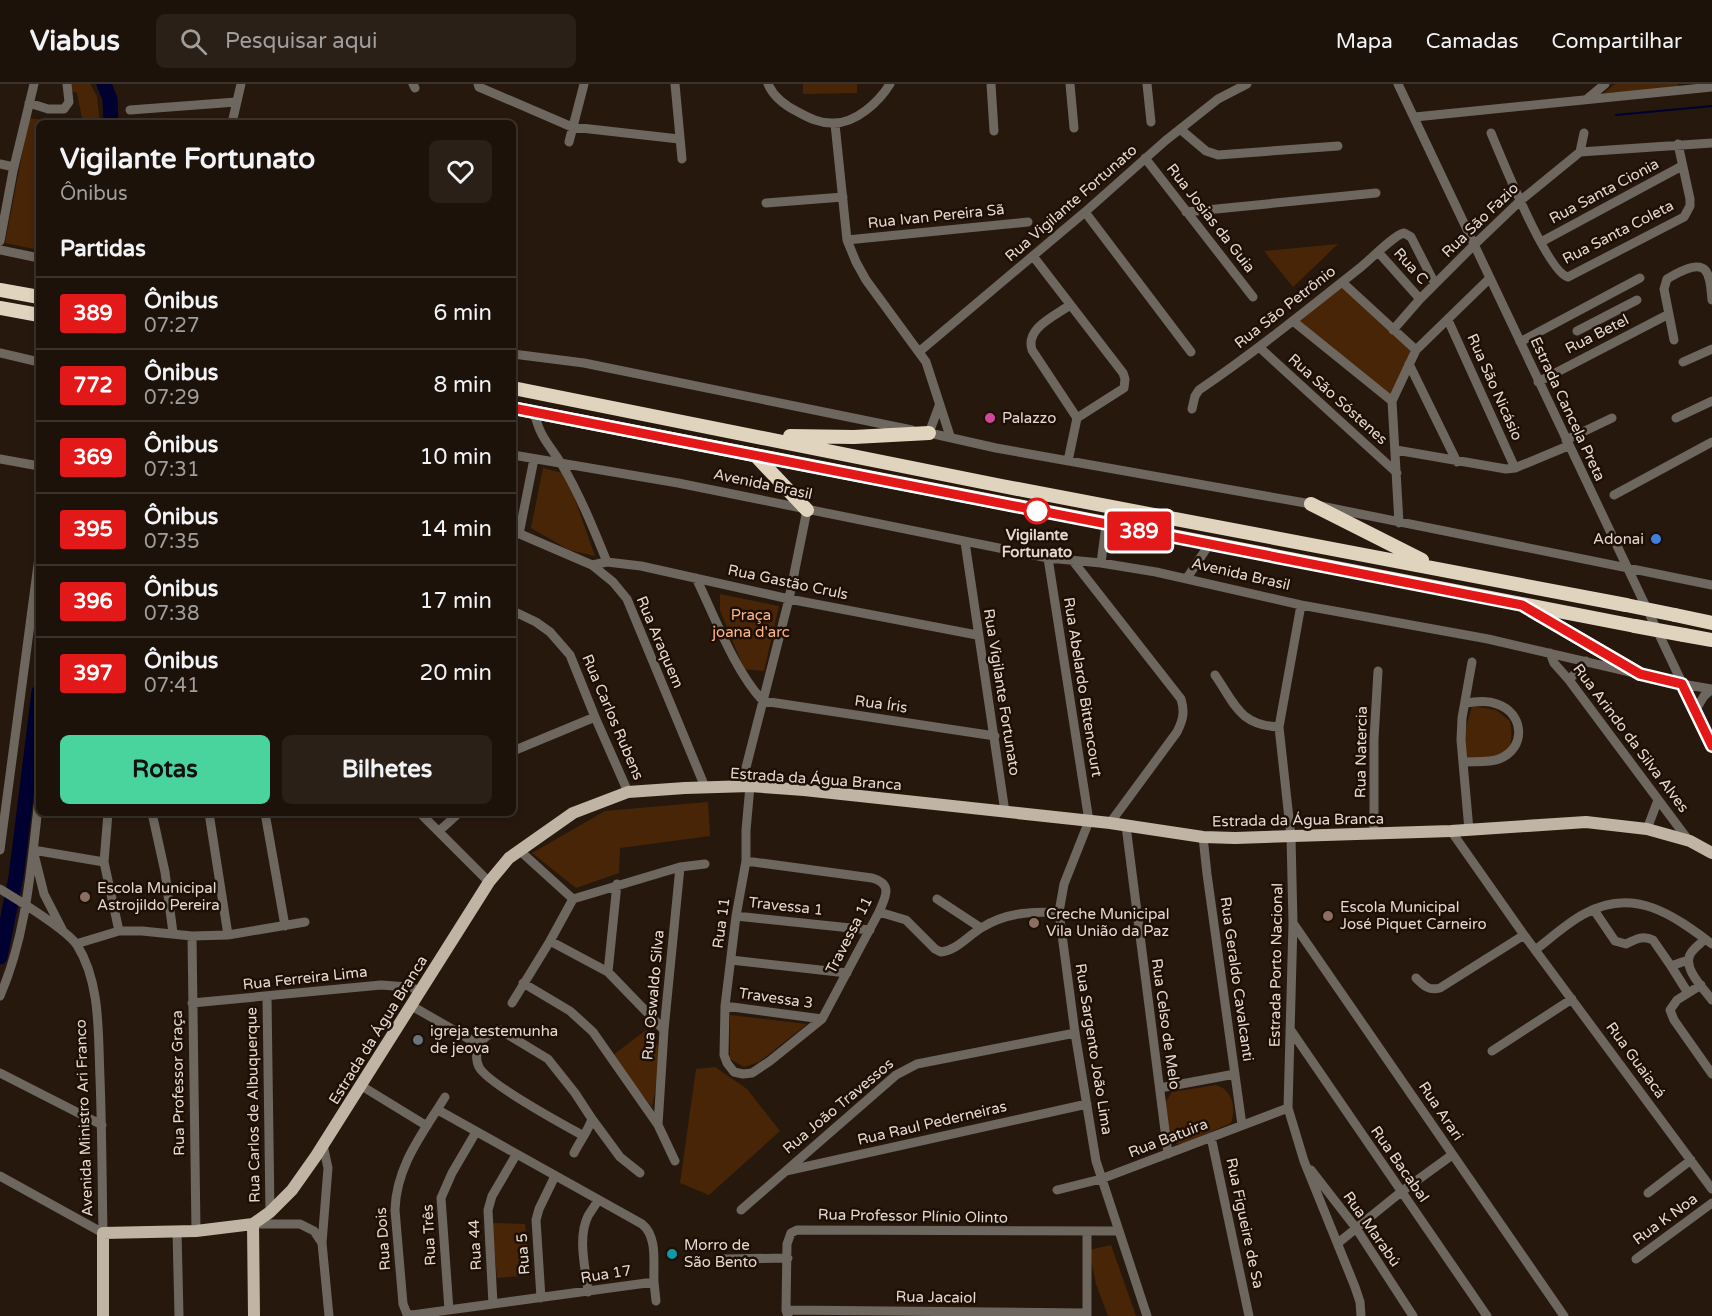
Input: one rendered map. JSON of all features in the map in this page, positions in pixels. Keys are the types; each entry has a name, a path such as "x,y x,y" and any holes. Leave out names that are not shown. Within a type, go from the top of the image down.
{"highway":[{"path":"0,290 36,296"},
{"path":"0,308 36,314"},
{"path":"516,379 584,402"},
{"path":"516,389 1002,486 1437,568 1712,623"},
{"name":"Avenida Brasil","path":"516,409 1106,525 1712,640"},
{"path":"749,434 843,437 929,433"},
{"path":"756,456 807,510"},
{"path":"1311,504 1437,568"},
{"path":"1522,605 1640,674"}],"main road":[{"name":"Estrada da Água Branca","path":"103,1233 196,1231 253,1224 270,1212 292,1190 323,1145 489,882 509,858 573,813 628,792 746,787 1110,823 1203,837 1291,837 1450,831 1586,822 1647,829 1690,841 1710,851"},
{"path":"253,1224 254,1316"},
{"name":"Avenida Ministro Ari Franco","path":"103,1233 103,1316"}],"street":[{"path":"0,241 14,167 34,84"},
{"path":"29,103 48,109 64,109 69,102 67,84"},
{"path":"233,120 241,84"},
{"path":"569,142 584,84"},
{"path":"675,84 682,159"},
{"path":"768,84 771,92 791,108 812,119 835,123 856,117 874,103 890,84"},
{"path":"991,84 994,131"},
{"path":"1070,84 1074,128"},
{"path":"1147,84 1151,122"},
{"name":"Rua Vigilante Fortunato","path":"920,351 1085,213 1180,129 1218,99 1247,84"},
{"name":"Estrada Cancela Preta","path":"1398,84 1712,746"},
{"path":"1587,99 1605,84"},
{"path":"479,86 572,127 679,139"},
{"path":"1415,117 1684,87 1712,87"},
{"path":"130,110 236,102"},
{"path":"835,123 847,240 866,280 926,362 950,436"},
{"path":"1180,129 1206,151 1218,155 1338,146"},
{"path":"1491,133 1520,201 1541,242"},
{"path":"1584,133 1580,152 1712,143"},
{"name":"Rua Santa Coleta","path":"1541,242 1558,271 1564,277 1572,276 1684,217 1688,211 1690,199 1678,144"},
{"name":"Rua São Fazio","path":"1393,330 1420,299 1520,201 1580,152"},
{"name":"Rua Josias da Guia","path":"1145,159 1252,297"},
{"path":"0,164 14,167"},
{"name":"Rua Santa Cionia","path":"1541,242 1683,166"},
{"path":"1186,212 1376,193"},
{"path":"766,203 843,197"},
{"path":"1085,213 1191,352"},
{"name":"Rua Ivan Pereira Sã","path":"847,240 1028,222"},
{"name":"Rua São Petrônio","path":"1192,409 1199,390 1293,321 1379,253 1398,235 1404,233 1411,237 1435,284"},
{"path":"0,250 36,257"},
{"name":"Rua C","path":"1379,253 1420,299"},
{"path":"1033,256 1125,379 1124,388 1077,418 1068,460"},
{"path":"1674,340 1664,289 1667,279 1691,268 1700,267 1710,277 1712,300"},
{"path":"1399,523 1392,401 1416,350 1490,278"},
{"path":"1520,342 1640,278"},
{"path":"1342,282 1416,350"},
{"path":"1577,331 1637,300"},
{"path":"1594,302 1602,318"},
{"path":"1070,306 1037,328 1030,337 1030,343 1032,350 1077,418"},
{"name":"Rua Betel","path":"1538,382 1669,314"},
{"name":"Rua São Nicásio","path":"1448,320 1515,468"},
{"path":"1293,321 1392,401"},
{"name":"Rua São Sóstenes","path":"1259,347 1397,473"},
{"path":"1683,362 1712,349"},
{"path":"0,353 36,361"},
{"path":"516,354 584,363 950,436 996,448 1311,504 1712,585"},
{"path":"1409,364 1458,462"},
{"path":"1676,418 1712,401"},
{"path":"929,433 939,406"},
{"path":"534,412 539,432 574,488 607,562"},
{"path":"1396,450 1496,469 1515,468 1612,418"},
{"path":"1614,495 1712,442"},
{"name":"Avenida Brasil","path":"516,456 678,483 1048,558 1101,563 1187,578 1301,605 1488,639 1712,689"},
{"path":"0,459 36,465"},
{"path":"516,532 534,459"},
{"name":"Rua 11","path":"727,1063 723,1046 725,1006 736,916 746,861 746,787 763,701 789,599 807,510"},
{"path":"1101,563 1106,525"},
{"name":"Rua Araquem","path":"516,532 592,565 613,582 627,599 705,787"},
{"name":"Rua Vigilante Fortunato","path":"965,542 1005,812"},
{"path":"1187,578 1210,543"},
{"name":"Rua Abelardo Bittencourt","path":"1048,558 1089,821"},
{"path":"1073,561 1181,699 1184,707 1182,722 1177,732 1110,823"},
{"name":"Rua Gastão Cruls","path":"592,565 607,562 641,566 789,599 977,635"},
{"path":"696,578 742,674 752,690 763,701"},
{"path":"0,850 36,580"},
{"name":"Estrada Porto Nacional","path":"1301,605 1279,727 1291,837 1293,923 1288,1108 1304,1161 1355,1287 1361,1316"},
{"name":"Rua Carlos Rubens","path":"516,612 536,622 562,644 570,655 628,792"},
{"name":"Rua Arindo da Silva Alves","path":"1550,652 1554,663 1690,841"},
{"path":"1569,680 1586,661"},
{"path":"1469,830 1461,740 1472,662"},
{"name":"Rua Natercia","path":"1374,833 1374,739 1378,671"},
{"path":"1215,675 1248,720 1257,724 1279,727"},
{"path":"1695,711 1712,689"},
{"name":"Rua Íris","path":"763,701 994,736"},
{"path":"1462,762 1497,760 1507,755 1515,748 1520,729 1517,718 1498,704 1486,701 1465,703"},
{"path":"516,750 595,717"},
{"path":"1647,829 1658,800"},
{"path":"0,996 18,949 37,816"},
{"path":"108,816 104,862 119,931"},
{"path":"153,816 165,872 172,933"},
{"path":"209,816 228,935"},
{"path":"266,816 285,926"},
{"path":"423,816 489,882"},
{"path":"439,831 456,816"},
{"name":"Rua Sargento João Lima","path":"1089,821 1064,884 1059,912 1075,1033 1101,1179 1147,1316"},
{"name":"Rua Celso de Melo","path":"1126,826 1168,1154"},
{"name":"Rua Guaiacá","path":"1450,831 1535,950 1712,1188"},
{"name":"Rua Geraldo Cavalcanti","path":"1203,837 1242,1125"},
{"path":"33,850 104,862"},
{"path":"33,850 44,894 64,933"},
{"path":"519,850 573,899"},
{"name":"Travessa 11","path":"727,1063 734,1072 752,1073 822,1019 886,897 885,885 880,880 746,861"},
{"path":"512,1003 550,942 573,899 680,867 705,864"},
{"name":"Rua Oswaldo Silva","path":"658,1125 664,1030 680,867"},
{"path":"608,972 617,884"},
{"name":"Avenida Ministro Ari Franco","path":"1,889 76,944 89,972 98,1027 103,1233"},
{"path":"936,899 981,928"},
{"path":"1535,950 1584,914 1594,910 1617,903 1649,906 1667,913 1709,941 1691,952 1688,960 1691,971 1712,1000"},
{"path":"1594,910 1615,941 1626,944 1640,937 1653,940 1688,993"},
{"path":"879,912 906,920 935,949 941,952 953,949 981,928 1013,914 1059,912"},
{"name":"Travessa 1","path":"736,916 870,930"},
{"path":"76,944 119,931 192,936 228,935 305,921"},
{"name":"Rua Arari","path":"1293,923 1564,1316"},
{"path":"1416,978 1427,988 1434,990 1440,988 1524,935"},
{"name":"Rua Professor Graça","path":"192,936 196,1231"},
{"path":"550,942 608,972 664,1030"},
{"path":"730,960 847,973"},
{"path":"1671,966 1688,960"},
{"path":"523,983 570,1011 593,1032 658,1125 675,1161"},
{"name":"Rua Ferreira Lima","path":"192,1003 381,985 420,990"},
{"path":"1701,985 1677,999 1670,1010 1674,1020 1712,1074"},
{"name":"Rua Carlos de Albuquerque","path":"267,997 270,1212"},
{"path":"1492,1052 1572,999"},
{"path":"410,1005 478,1044"},
{"name":"Travessa 3","path":"725,1006 822,1019"},
{"name":"Rua Bacabal","path":"1290,1029 1487,1316"},
{"path":"582,1135 516,1096 480,1070 476,1058 478,1044 487,1036 500,1030 548,1059 575,1092 620,1157 640,1173"},
{"name":"Rua João Travessos","path":"741,1210 896,1075 907,1068 917,1064 1075,1033"},
{"path":"0,1073 102,1125"},
{"path":"1160,1088 1235,1074"},
{"path":"360,1085 427,1126"},
{"name":"Rua Dois","path":"412,1315 406,1314 403,1304 395,1195 405,1163 445,1097"},
{"name":"Rua Raul Pederneiras","path":"783,1172 1087,1104"},
{"name":"Rua Batuira","path":"1057,1190 1101,1179 1288,1108"},
{"name":"Rua 17","path":"412,1315 654,1282 650,1230 438,1110"},
{"path":"574,1153 592,1119"},
{"name":"Rua Três","path":"449,1310 441,1198 452,1173 476,1132"},
{"name":"Rua Figueire de Sa","path":"1211,1137 1249,1316"},
{"path":"323,1145 328,1168 322,1243 328,1314"},
{"name":"Rua 44","path":"493,1304 488,1210 492,1196 516,1155"},
{"path":"1338,1243 1401,1192 1452,1155"},
{"path":"1648,1193 1690,1160"},
{"name":"Rua Marabú","path":"1304,1161 1356,1228 1413,1316"},
{"name":"Estrada da Água Branca","path":"0,1176 103,1233"},
{"name":"Rua 5","path":"541,1298 536,1220 555,1176"},
{"path":"588,1292 584,1226 598,1200"},
{"name":"Rua K Noa","path":"1636,1259 1712,1203"},
{"path":"253,1224 300,1224 310,1228 322,1243"},
{"name":"Rua Professor Plínio Olinto","path":"787,1313 788,1237 791,1233 804,1229 1087,1233 1119,1231"},
{"path":"177,1232 179,1316"},
{"path":"1086,1315 1087,1233"},
{"path":"724,1259 788,1258"},
{"path":"654,1282 656,1301"},
{"name":"Rua Jacaiol","path":"787,1313 1086,1315"}],"green space":[{"path":"68,84 90,84 97,96 100,120 82,120 77,93 72,91"},
{"path":"803,84 857,84 857,93 803,94"},
{"path":"1615,84 1678,84 1679,89 1604,93"},
{"path":"29,118 43,120 36,120 36,249 5,243"},
{"path":"1338,244 1293,287 1264,251"},
{"path":"1341,284 1412,349 1390,396 1299,320"},
{"path":"543,468 566,474 595,556 569,550 531,528"},
{"name":"Praça joana d'arc","path":"720,594 779,606 764,671 744,669 720,610"},
{"path":"1472,706 1496,710 1510,721 1510,744 1502,754 1465,758 1465,732"},
{"path":"708,802 710,836 620,848 619,873 576,888 532,853 605,811"},
{"path":"730,1015 807,1024 759,1062 744,1067 730,1059"},
{"path":"646,1030 663,1052 652,1107 612,1056"},
{"path":"715,1067 747,1089 780,1131 709,1195 680,1183 696,1069"},
{"path":"1216,1085 1222,1087 1232,1100 1231,1123 1185,1143 1177,1144 1168,1136 1165,1103 1172,1092"},
{"path":"492,1223 525,1224 531,1275 497,1278"},
{"path":"1111,1245 1136,1316 1108,1316 1096,1284 1089,1250"}],"waterway":[{"path":"104,84 110,99 111,120"},
{"path":"1616,115 1712,106"},
{"path":"0,957 16,877 36,716"}],"bus line":[{"name":"389","path":"516,409 1522,605 1640,674 1682,684 1712,746"}],"place":[{"name":"Palazzo","path":"990,418"},
{"name":"Vigilante Fortunato","path":"1037,511"},
{"name":"Adonai","path":"1656,539"},
{"name":"Escola Municipal Astrojildo Pereira","path":"85,897"},
{"name":"Escola Municipal José Piquet Carneiro","path":"1328,916"},
{"name":"Creche Municipal Vila União da Paz","path":"1034,923"},
{"name":"igreja testemunha de jeova","path":"418,1040"},
{"name":"Morro de São Bento","path":"672,1254"}]}
